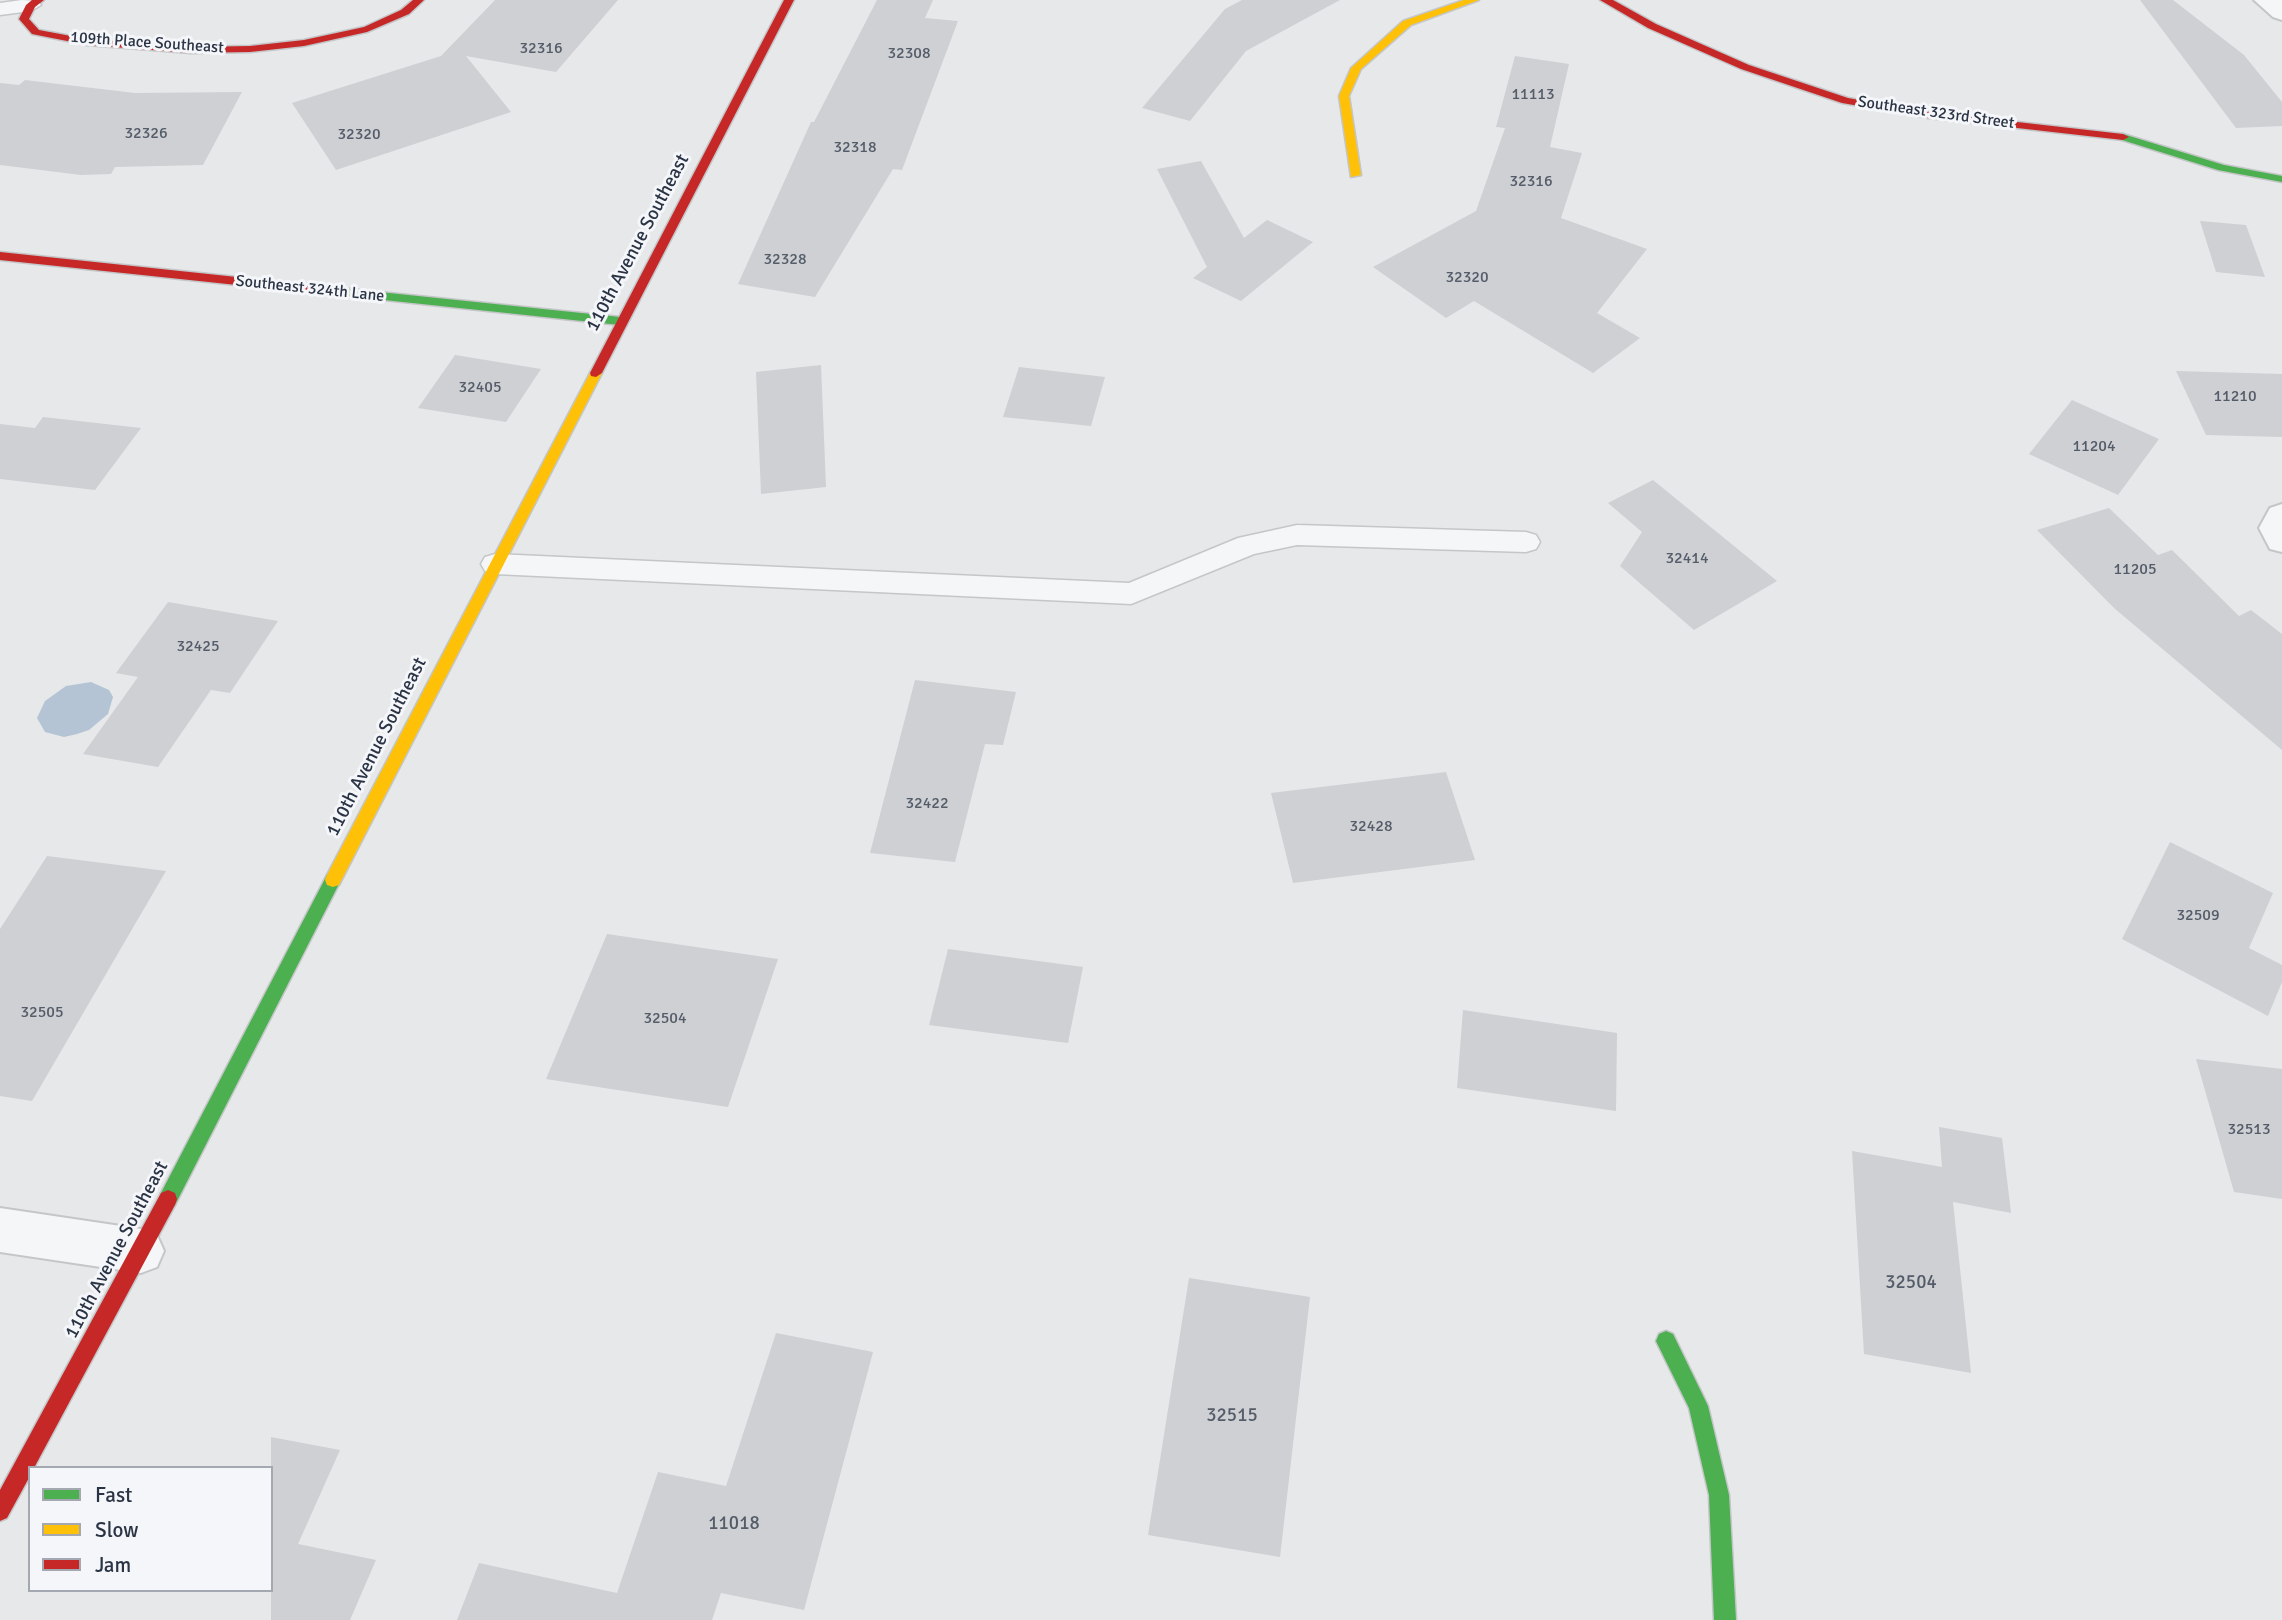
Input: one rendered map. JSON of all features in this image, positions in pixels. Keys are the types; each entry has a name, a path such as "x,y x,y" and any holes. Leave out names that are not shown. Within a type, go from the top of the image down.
{"street":[{"name":"109th Place Southeast","path":"35,2 24,19 36,32 126,45 191,50 250,49 304,43 368,29 405,12 419,0"},
{"name":"110th Avenue Southeast","path":"0,1511 141,1251 620,321 789,0"},
{"path":"1354,175 1344,96 1356,68 1407,23 1474,0"},
{"name":"Southeast 323rd Street","path":"1605,0 1652,26 1745,67 1846,101 1918,113 2123,137 2222,168 2282,179"},
{"path":"2267,0 2282,12"},
{"name":"Southeast 324th Lane","path":"0,256 620,321"},
{"path":"2282,516 2276,528 2282,540"},
{"path":"0,1230 141,1251"},
{"path":"1666,1341 1698,1406 1719,1495 1725,1620"}],"lane":[{"path":"0,9 35,2"},
{"path":"495,564 1131,594 1248,545 1297,535 1526,542"}],"water":[{"path":"91,682 109,690 113,697 108,714 89,730 77,734 64,737 45,732 37,718 45,701 66,686"}],"building":[{"path":"495,0 618,0 556,72 466,56 511,112 336,170 292,103 441,56"},
{"path":"877,0 933,0 925,18 958,21 902,170 893,169 815,297 738,284 811,122 814,122"},
{"path":"1242,0 1340,0 1246,51 1190,121 1142,108 1225,9"},
{"path":"2140,0 2173,0 2244,55 2282,102 2282,126 2236,128"},
{"path":"1515,56 1569,64 1550,147 1582,153 1561,218 1647,249 1597,313 1640,338 1593,373 1474,301 1446,318 1373,267 1476,211 1505,128 1496,127"},
{"path":"25,80 135,93 242,92 203,165 115,167 111,174 81,175 0,165 0,83 19,85"},
{"path":"1201,161 1244,238 1267,220 1313,242 1241,301 1193,278 1207,267 1157,169"},
{"path":"2200,221 2246,225 2265,277 2216,272"},
{"path":"455,355 541,369 506,422 418,408"},
{"path":"821,365 826,487 761,494 756,372"},
{"path":"1019,367 1105,377 1091,426 1003,417"},
{"path":"2176,371 2282,374 2282,437 2206,435"},
{"path":"2072,400 2159,439 2118,495 2029,454"},
{"path":"43,417 141,428 95,490 0,479 0,424 35,428"},
{"path":"1653,480 1777,581 1694,630 1620,566 1642,532 1608,503"},
{"path":"2109,508 2158,555 2172,550 2239,616 2251,610 2282,634 2282,750 2114,608 2037,530"},
{"path":"168,602 278,621 230,693 211,690 158,767 83,754 138,677 116,673"},
{"path":"915,680 1016,692 1003,745 985,744 955,862 870,853"},
{"path":"1446,772 1475,860 1293,883 1271,793"},
{"path":"2170,842 2273,893 2249,948 2282,965 2282,982 2268,1016 2122,939"},
{"path":"47,856 166,871 32,1101 0,1096 0,929"},
{"path":"607,934 778,959 728,1107 546,1079"},
{"path":"948,949 1083,967 1068,1043 929,1025"},
{"path":"1463,1010 1617,1033 1616,1111 1457,1088"},
{"path":"2196,1059 2282,1069 2282,1199 2234,1192"},
{"path":"1939,1127 2002,1138 2011,1213 1953,1202 1971,1373 1864,1354 1852,1151 1942,1167"},
{"path":"1189,1278 1310,1297 1280,1557 1148,1535"},
{"path":"776,1333 873,1352 804,1610 721,1593 712,1620 457,1620 479,1563 617,1593 658,1472 726,1486"},
{"path":"271,1437 340,1450 298,1544 376,1560 350,1620 271,1620"}],"traffic: fast":[{"path":"2123,137 2222,168 2282,179"},
{"path":"341,292 620,321"},
{"path":"168,1199 333,880"},
{"path":"1666,1341 1698,1406 1719,1495 1725,1620"}],"traffic: slow":[{"path":"1355,175 1344,96 1356,68 1407,23 1474,0"},
{"path":"333,880 596,373"}],"traffic: jam":[{"path":"39,0 31,5 24,19 36,32 87,42 191,50 250,49 304,43 367,29 405,12 419,0"},
{"path":"596,373 789,0"},
{"path":"1605,0 1652,26 1745,67 1846,101 1929,115 2123,137"},
{"path":"0,256 341,292"},
{"path":"0,1511 168,1199"}]}
